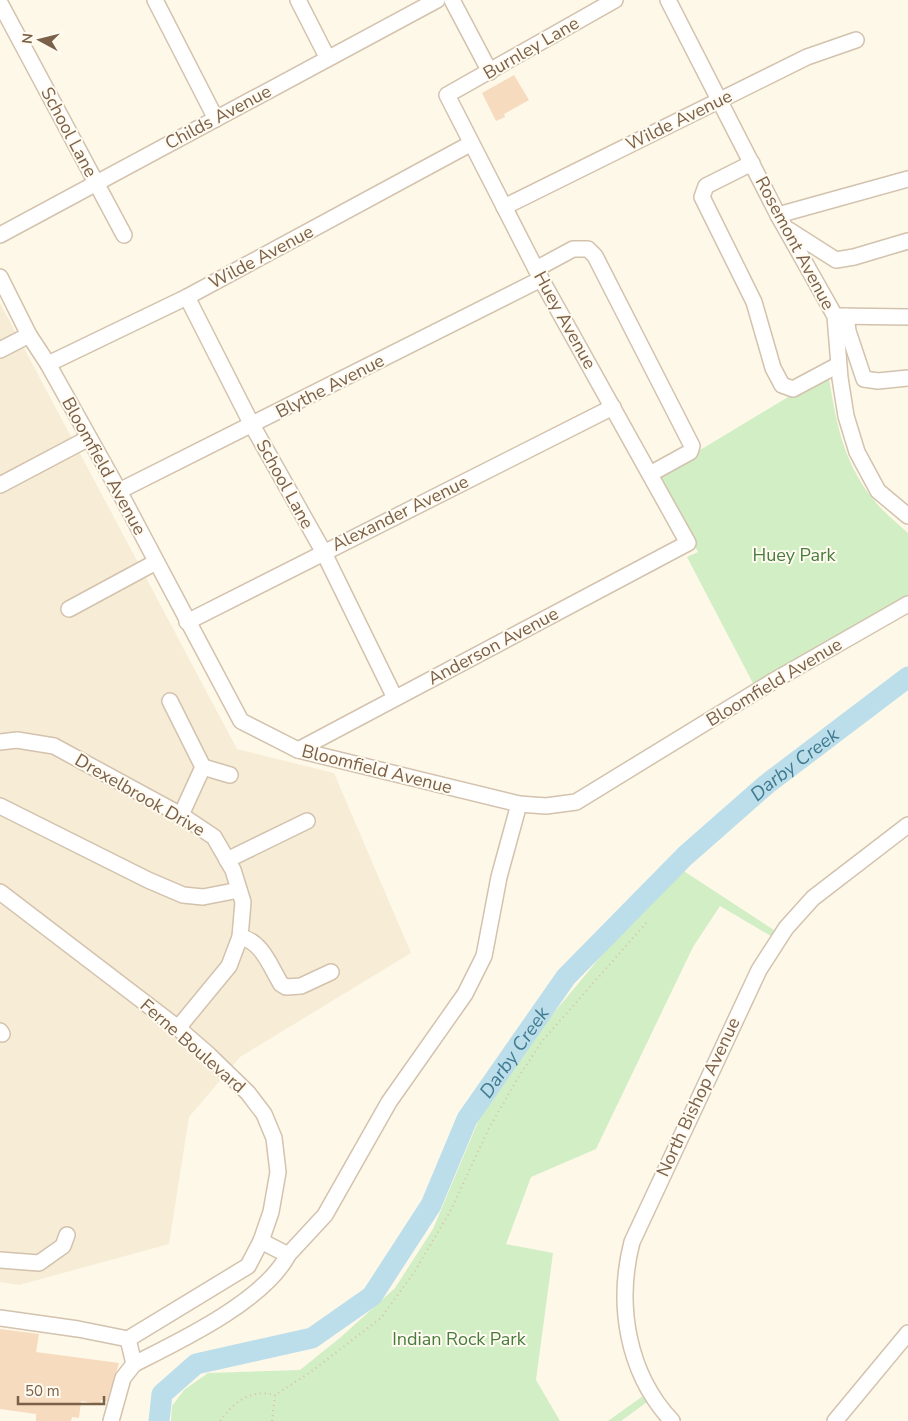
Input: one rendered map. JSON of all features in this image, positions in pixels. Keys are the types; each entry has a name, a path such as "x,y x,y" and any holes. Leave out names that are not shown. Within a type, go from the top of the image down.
{"street":[{"path":"155,0 216,119"},
{"path":"298,0 328,57"},
{"name":"Childs Avenue","path":"0,235 437,0"},
{"path":"452,0 490,72"},
{"name":"Rosemont Avenue","path":"668,0 782,221 840,316 838,365 846,416 857,452 878,491 905,510"},
{"name":"Burnley Lane","path":"446,95 490,72 608,1"},
{"name":"School Lane","path":"0,3 124,235"},
{"name":"Wilde Avenue","path":"504,207 807,57 856,40"},
{"name":"Huey Avenue","path":"446,95 538,274 688,543"},
{"name":"Wilde Avenue","path":"48,364 187,297 470,144"},
{"path":"752,163 706,186 702,197 754,302 773,368 782,385 793,389 838,365"},
{"path":"782,221 908,178"},
{"path":"782,221 836,260 854,257 908,241"},
{"name":"Blythe Avenue","path":"119,491 252,425 538,274 573,249 588,250 595,256 692,446 690,452 650,474"},
{"name":"Bloomfield Avenue","path":"0,277 28,335 48,364 119,491 187,622 241,720 298,750 519,804 546,806 576,802 775,680 908,604"},
{"name":"School Lane","path":"187,297 252,425 323,552 395,698"},
{"path":"908,317 840,316 848,331 864,379 878,381 908,378"},
{"path":"0,350 28,335"},
{"name":"Alexander Avenue","path":"187,622 613,407"},
{"path":"0,486 89,438"},
{"name":"Anderson Avenue","path":"298,750 688,543"},
{"path":"70,609 156,562"},
{"path":"170,701 203,767 230,775"},
{"name":"Drexelbrook Drive","path":"0,742 17,740 54,746 181,815 214,837 227,860 243,902 240,937 229,966 178,1028"},
{"path":"181,815 203,767"},
{"path":"111,1421 123,1378 134,1364 237,1307 260,1289 325,1215 388,1102 465,994 484,956 499,877 519,804"},
{"path":"0,806 148,880 183,895 203,898 239,890"},
{"path":"227,860 307,821"},
{"name":"North Bishop Avenue","path":"672,1421 650,1390 634,1354 628,1333 624,1310 624,1287 626,1264 632,1242 758,970 786,928 819,892 908,825"},
{"name":"Ferne Boulevard","path":"0,892 178,1028 248,1093 264,1114 274,1138 278,1172 272,1212 262,1241 248,1266 128,1340"},
{"path":"240,937 250,939 258,946 281,984 286,987 301,986 331,972"},
{"path":"0,1260 39,1263 62,1246 67,1235"},
{"path":"262,1241 288,1255"},
{"path":"0,1318 78,1329 128,1340 134,1364"},
{"path":"835,1421 908,1333"}],"path":[{"path":"220,1421 228,1409 250,1394 261,1391 275,1395 308,1374 382,1318 415,1271 450,1210 488,1130 519,1076 543,1040 647,922"},
{"path":"272,1421 275,1395"}],"shaded area":[{"path":"0,303 237,749 334,773 411,953 240,1057 189,1117 169,1244 19,1285 0,1282"}],"green space":[{"name":"Huey Park","path":"828,373 842,439 854,469 876,503 908,533 908,602 756,689 687,557 698,552 657,476"},
{"name":"Indian Rock Park","path":"676,866 774,930 771,936 720,906 693,947 596,1149 531,1177 506,1244 553,1253 536,1380 560,1421 171,1421 172,1406 184,1390 208,1373 300,1370 341,1337 395,1288 433,1229 493,1086"},
{"path":"643,1396 647,1402 621,1421 608,1421"}],"building":[{"path":"514,75 529,100 504,114 505,117 496,121 482,93"},
{"path":"0,1329 39,1334 36,1352 119,1363 107,1401 101,1400 100,1404 81,1401 79,1418 72,1417 71,1421 36,1421 36,1414 0,1409"}],"waterway":[{"name":"Darby Creek","path":"159,1421 162,1394 196,1364 312,1338 372,1296 431,1205 467,1119 566,977 685,856 767,784 908,677"}]}
